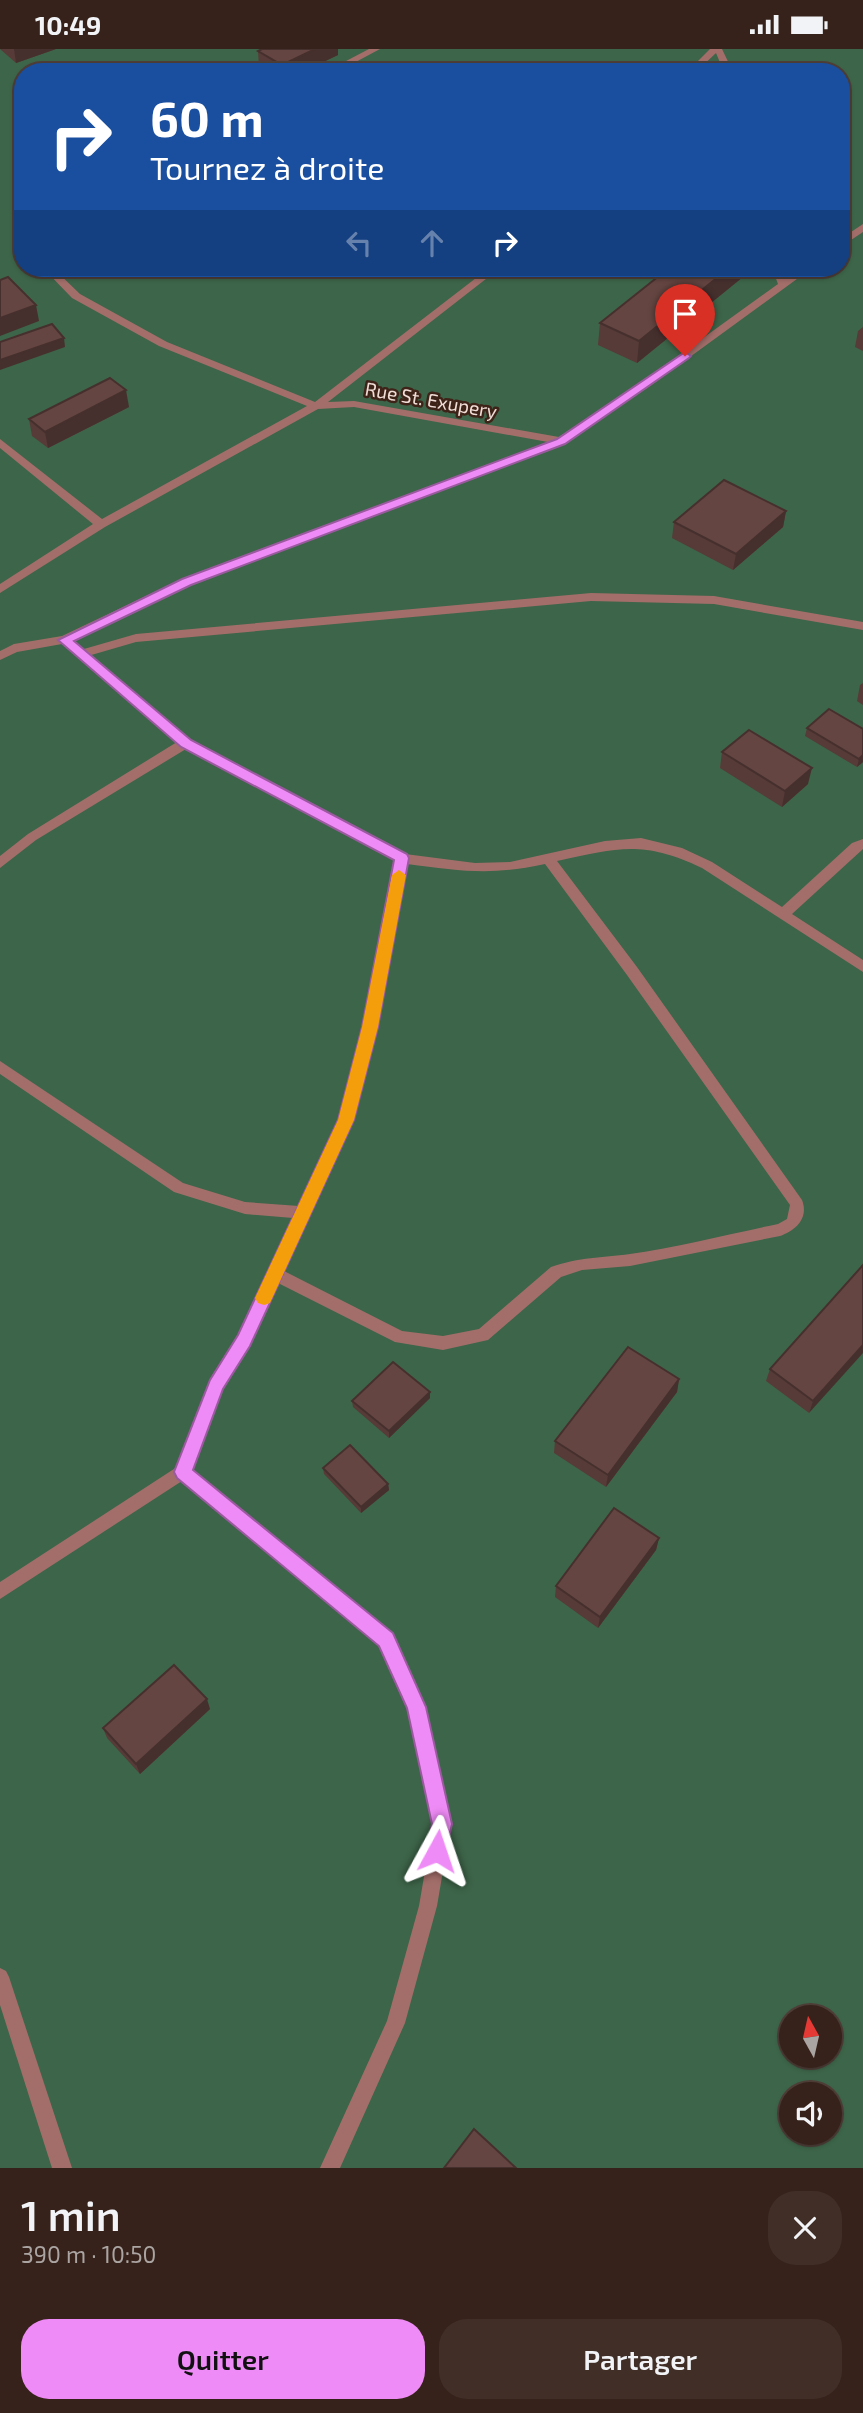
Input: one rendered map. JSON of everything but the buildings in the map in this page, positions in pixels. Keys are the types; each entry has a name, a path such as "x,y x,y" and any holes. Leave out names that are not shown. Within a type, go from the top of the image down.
{"street":[{"path":"347,63 376,49"},
{"path":"701,63 716,49"},
{"path":"57,277 76,296 163,344 316,406 483,277"},
{"path":"780,277 783,285"},
{"path":"0,656 14,648 64,640 186,582 561,441 646,384 794,277"},
{"name":"Rue St. Exupery","path":"0,589 102,524 316,406 354,404 561,441"},
{"path":"0,442 102,524"},
{"path":"81,654 136,638 591,597 714,600 863,626"},
{"path":"64,640 186,743 402,858 475,868 510,867 605,846 641,843 677,851 708,865 863,967"},
{"path":"0,863 32,837 186,743"},
{"path":"784,913 857,846 863,844"},
{"path":"0,1591 183,1472 216,1385 244,1341 346,1120 370,1027 402,858"},
{"path":"275,1274 400,1337 443,1343 483,1335 556,1272 582,1264 630,1260 780,1230 792,1224 797,1215 797,1204 632,971 547,858"},
{"path":"0,1067 179,1188 245,1208 304,1213"},
{"path":"183,1472 386,1639 417,1707 442,1824 428,1906 397,2023 330,2168"},
{"path":"0,1977 62,2168"}],"green space":[{"path":"0,49 863,49 863,2168 0,2168"}],"slow traffic":[{"path":"264,1298 346,1120 370,1027 399,875"}],"route":[{"path":"437,1851 442,1824 417,1707 386,1639 183,1472 216,1385 244,1341 346,1120 370,1027 402,858 186,743 64,640 186,582 561,441 685,356"}]}
